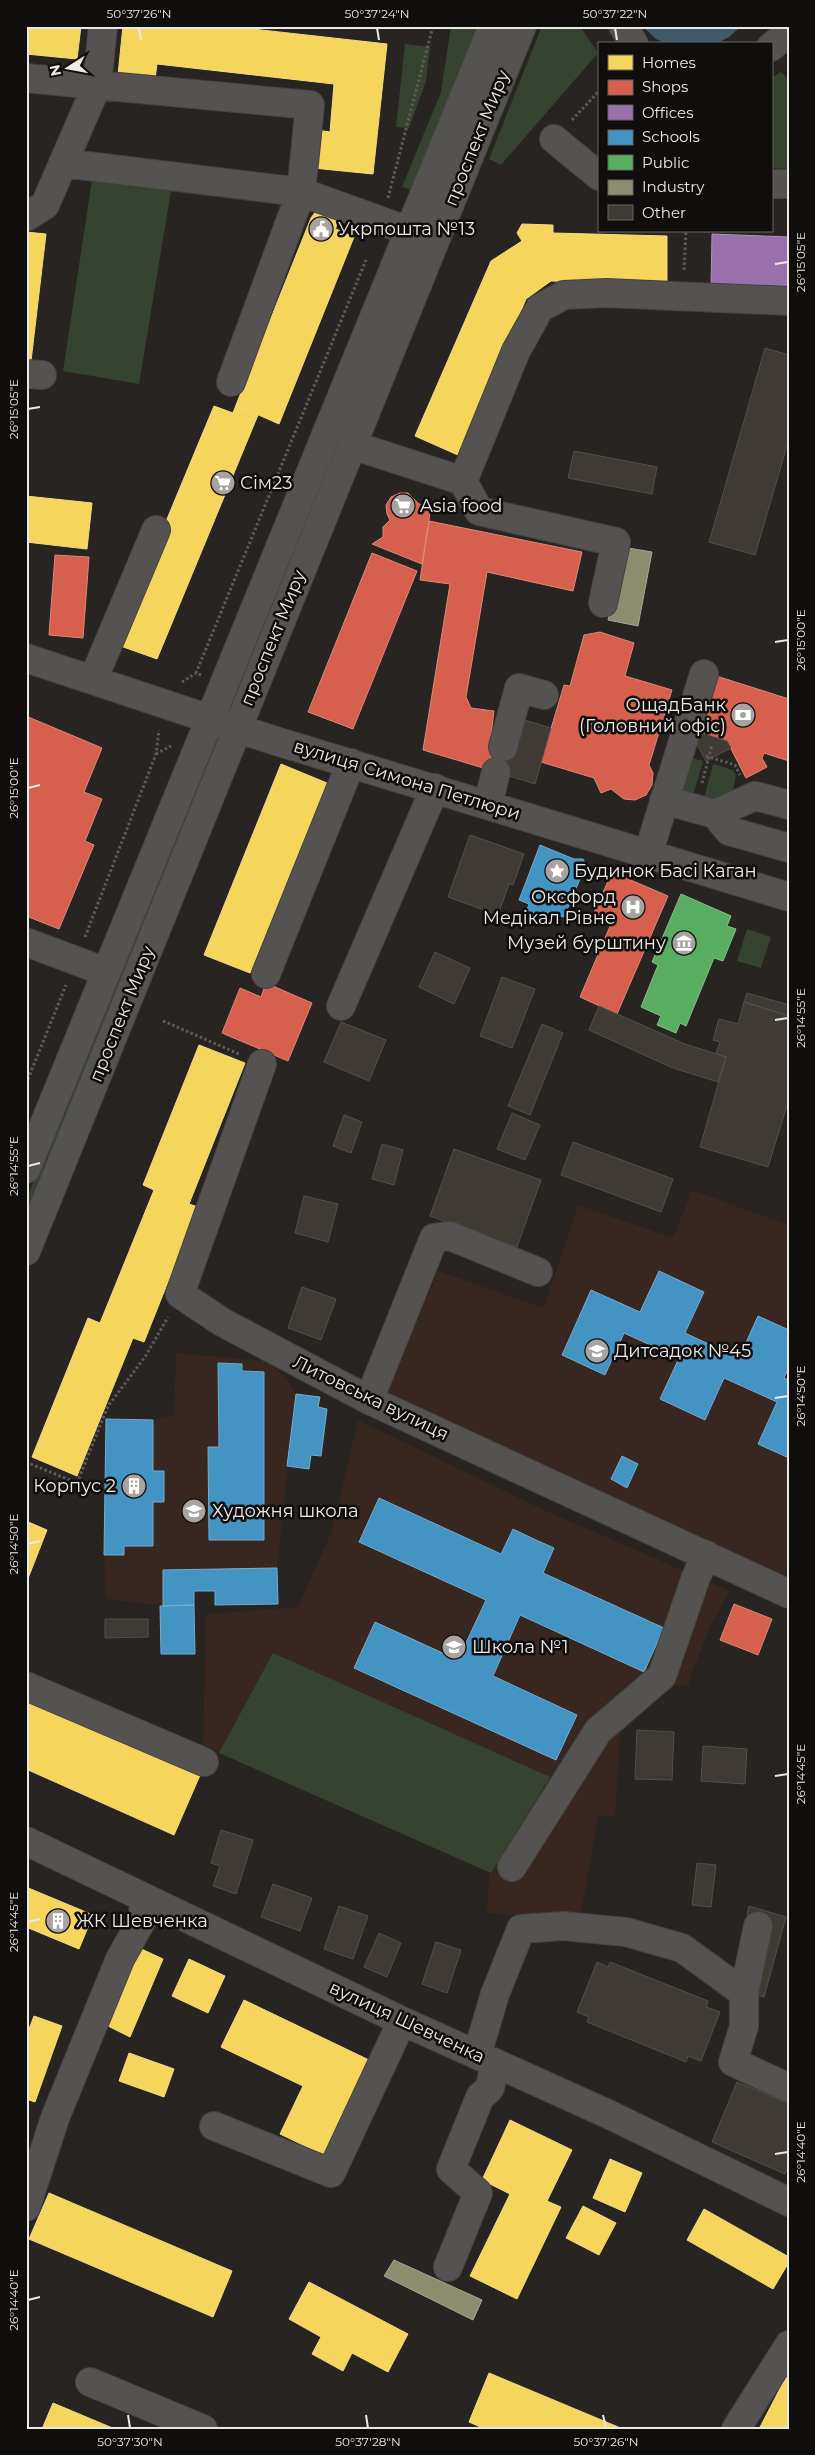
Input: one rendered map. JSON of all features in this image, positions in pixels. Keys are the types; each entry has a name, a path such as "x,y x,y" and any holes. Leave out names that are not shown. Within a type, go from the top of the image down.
{"street":[{"path":"26,217 45,206 97,84 103,26"},
{"name":"проспект Миру","path":"26,1169 493,26"},
{"name":"проспект Миру","path":"26,1251 522,26"},
{"path":"623,26 633,42"},
{"path":"772,46 789,32"},
{"path":"26,78 310,106 301,192 231,382"},
{"path":"554,140 598,175"},
{"path":"63,163 301,192 409,231"},
{"path":"772,184 789,184"},
{"path":"463,481 516,351 540,308 564,295 683,296 789,301"},
{"path":"352,445 463,481 480,511 616,542 603,603"},
{"path":"92,680 156,530"},
{"name":"вулиця Симона Петлюри","path":"26,658 351,763 789,897"},
{"path":"648,854 704,674"},
{"path":"488,804 519,688 544,695"},
{"path":"266,974 351,763"},
{"path":"341,1006 434,788"},
{"path":"715,814 755,796 789,806"},
{"path":"664,800 715,814 730,831 789,848"},
{"path":"26,942 106,972"},
{"path":"180,1294 262,1064"},
{"path":"369,1400 434,1238 450,1236 538,1272"},
{"name":"Литовська вулиця","path":"180,1294 222,1322 369,1400 789,1594"},
{"path":"512,1867 598,1731 662,1676 696,1577 706,1555"},
{"path":"26,1686 204,1762"},
{"name":"вулиця Шевченка","path":"26,1841 402,2021 608,2114 789,2202"},
{"path":"26,2207 54,2118 120,1960 142,1920 145,1898"},
{"path":"448,2266 478,2193 451,2169 480,2097 490,2088 486,2059 495,1994 522,1929 563,1926 626,1932 682,1948 744,1993"},
{"path":"758,1926 744,1993 744,2026 733,2062 787,2087"},
{"path":"214,2126 331,2173 402,2021"},
{"path":"736,2429 789,2345"},
{"path":"90,2382 203,2429"}],"path":[{"path":"181,683 196,673 382,222 433,26"},
{"path":"554,140 598,92"},
{"path":"683,296 686,232"},
{"path":"196,673 203,676"},
{"path":"26,1084 156,754 161,720"},
{"path":"709,756 735,765 742,778"},
{"path":"163,1021 262,1064"},
{"path":"26,1462 77,1483 108,1406 145,1357 180,1294"}],"shaded area":[{"name":"Дитсадок №45","path":"692,1190 789,1225 789,1568 784,1579 386,1395 438,1271 544,1308 578,1205 673,1238"},
{"name":"Художня школа","path":"176,1353 267,1361 287,1378 296,1394 277,1568 163,1570 163,1606 106,1599 104,1555 106,1419 153,1420 174,1415"},
{"name":"Школа №1","path":"358,1420 544,1510 730,1591 713,1621 691,1674 689,1686 670,1685 621,1720 615,1817 598,1815 580,1920 486,1913 490,1873 203,1745 206,1614 298,1607 332,1531"}],"green space":[{"path":"451,26 483,26 412,190 402,187 441,92"},
{"path":"542,26 580,26 598,53 501,165 489,159"},
{"path":"405,44 430,47 426,81 409,128 396,127"},
{"path":"781,72 789,80 789,169 772,168 772,77"},
{"path":"92,180 171,191 139,384 63,371"},
{"path":"684,756 703,761 692,799 678,792"},
{"path":"713,764 733,770 736,775 733,790 727,793 723,800 703,802"},
{"path":"204,765 211,767 26,1217 26,1200"},
{"path":"747,929 771,937 761,968 737,961"},
{"path":"273,1653 550,1777 491,1873 219,1753"}],"water":[{"path":"642,26 741,26 729,37 720,42 663,42 656,39"}],"building: Homes":[{"path":"26,26 81,26 77,59 26,54"},
{"path":"123,26 226,26 387,44 373,174 313,168 317,130 330,132 334,84 157,64 155,79 118,75"},
{"path":"316,211 337,215 336,228 311,218"},
{"path":"311,218 354,237 279,424 236,405"},
{"path":"522,224 553,225 553,233 667,236 667,285 551,281 526,299 460,456 415,436 491,261 522,241 517,233"},
{"path":"26,232 46,234 31,361 26,360"},
{"path":"236,405 258,415 157,659 115,644 214,406 233,413"},
{"path":"26,496 92,503 87,549 26,542"},
{"path":"281,764 327,783 250,973 204,955"},
{"path":"199,1045 245,1063 189,1204 198,1207 144,1342 133,1338 77,1476 32,1457 88,1318 100,1323 154,1190 143,1185"},
{"path":"26,1521 47,1530 27,1581 26,1581"},
{"path":"26,1696 201,1773 174,1835 26,1769"},
{"name":"ЖК Шевченка","path":"26,1887 93,1915 79,1949 26,1927"},
{"path":"135,1946 163,1959 130,2037 102,2023"},
{"path":"189,1959 225,1976 208,2013 172,1996"},
{"path":"244,2000 369,2060 324,2155 280,2134 303,2086 221,2047"},
{"path":"34,2016 62,2026 35,2102 26,2099 26,2037"},
{"path":"129,2053 174,2069 164,2097 119,2081"},
{"path":"510,2120 572,2150 547,2201 561,2207 517,2299 470,2276 510,2194 482,2180"},
{"path":"610,2159 642,2173 625,2212 593,2198"},
{"path":"49,2193 232,2271 213,2317 29,2239"},
{"path":"583,2206 616,2223 599,2255 566,2238"},
{"path":"704,2209 789,2257 789,2262 773,2289 687,2240"},
{"path":"309,2282 408,2334 388,2372 352,2353 343,2371 312,2354 321,2337 289,2319"},
{"path":"489,2373 623,2429 485,2429 469,2422"},
{"path":"786,2377 789,2379 789,2429 759,2429"},
{"path":"53,2403 115,2429 42,2429"}],"building: Shops":[{"path":"400,493 408,493 419,504 431,507 422,564 372,544 383,537 383,527 390,520 386,505 391,497"},
{"path":"429,521 582,552 573,591 487,572 466,697 471,708 494,711 490,743 497,745 490,770 423,750 450,584 420,580"},
{"path":"372,553 417,571 353,729 308,712"},
{"path":"55,555 89,557 83,638 49,635"},
{"path":"600,632 634,643 625,676 672,690 649,765 653,773 652,785 646,795 635,800 624,799 611,789 601,793 594,778 541,762 564,685 570,686 584,635"},
{"name":"ОщадБанк (Головний офіс)","path":"710,674 789,699 789,761 764,753 762,758 767,767 746,778 727,741 692,730"},
{"path":"26,716 102,748 84,792 102,799 85,841 94,845 59,929 26,916"},
{"path":"612,872 668,896 617,1014 580,997 611,924 593,915"},
{"path":"266,983 312,1003 288,1061 222,1033 240,988 261,997"},
{"path":"734,1604 772,1619 758,1655 720,1640"}],"building: Offices":[{"path":"712,234 789,237 789,287 711,285"}],"building: Schools":[{"path":"540,845 574,859 583,859 586,865 564,917 548,912 544,922 525,915 529,904 519,900"},
{"path":"659,1271 704,1292 685,1333 739,1358 758,1316 789,1330 789,1367 784,1378 789,1380 789,1458 758,1444 777,1402 724,1378 705,1420 660,1399 679,1358 624,1333 605,1375 562,1355 591,1290 640,1312"},
{"path":"218,1363 242,1364 242,1371 264,1372 264,1540 209,1540 208,1447 219,1447"},
{"path":"296,1394 320,1397 318,1407 327,1409 321,1456 311,1455 309,1469 287,1466"},
{"name":"Корпус 2","path":"106,1419 153,1420 153,1471 164,1471 164,1502 153,1502 153,1546 124,1546 124,1555 104,1555"},
{"path":"622,1456 638,1464 627,1488 611,1479"},
{"name":"Школа №1","path":"379,1498 501,1554 513,1529 554,1548 543,1573 664,1628 644,1672 520,1615 493,1676 577,1715 556,1760 354,1668 375,1622 458,1660 486,1600 359,1542"},
{"path":"277,1568 278,1604 215,1605 215,1591 194,1591 194,1605 163,1606 163,1570"},
{"path":"194,1605 195,1654 161,1654 160,1606"}],"building: Public":[{"path":"681,894 731,916 727,926 736,929 723,961 714,958 686,1026 680,1023 676,1033 657,1025 661,1016 641,1007 658,965 652,962"}],"building: Industry":[{"path":"628,548 652,552 638,626 608,620 612,600 618,601"},
{"path":"394,2260 482,2300 473,2320 384,2276"}],"building: Other":[{"path":"765,348 789,355 789,439 755,555 709,542"},
{"path":"574,451 657,467 652,494 568,478"},
{"path":"518,718 551,728 535,784 490,770 497,745"},
{"path":"692,730 727,741 731,748 706,761 691,733"},
{"path":"470,835 524,854 513,885 509,884 498,915 448,897"},
{"path":"435,952 470,968 454,1004 419,987"},
{"path":"502,977 535,989 512,1048 480,1036"},
{"path":"747,993 789,1005 789,1016 744,1002"},
{"path":"744,1002 789,1016 789,1099 768,1167 700,1147 726,1057 716,1053 720,1042 713,1040 719,1019 738,1024"},
{"path":"599,1006 685,1044 726,1057 718,1082 673,1068 589,1030"},
{"path":"341,1022 386,1040 369,1081 324,1062"},
{"path":"542,1024 563,1033 530,1115 508,1106"},
{"path":"512,1113 540,1125 525,1160 497,1149"},
{"path":"344,1115 362,1122 351,1153 333,1146"},
{"path":"573,1142 673,1179 661,1212 561,1175"},
{"path":"382,1144 403,1150 394,1185 372,1179"},
{"path":"454,1149 541,1180 517,1247 430,1216"},
{"path":"304,1196 338,1204 328,1242 295,1233"},
{"path":"302,1287 336,1299 321,1340 288,1328"},
{"path":"105,1619 148,1619 148,1637 105,1638"},
{"path":"637,1730 674,1732 672,1780 635,1779"},
{"path":"703,1746 747,1749 745,1784 701,1781"},
{"path":"221,1830 253,1840 236,1894 213,1886 220,1866 211,1863"},
{"path":"697,1863 716,1865 711,1907 692,1905"},
{"path":"273,1884 312,1898 300,1931 261,1917"},
{"path":"339,1906 368,1916 353,1959 324,1949"},
{"path":"749,1906 786,1917 764,1997 753,1994 772,1923 747,1915"},
{"path":"379,1933 401,1943 387,1977 364,1967"},
{"path":"436,1942 461,1950 447,1993 422,1984"},
{"path":"597,1962 608,1967 610,1962 708,2001 706,2007 720,2012 701,2061 688,2056 686,2062 587,2022 589,2017 577,2012"},
{"path":"737,2082 789,2104 789,2165 785,2174 712,2142"}],"place":[{"name":"Укрпошта №13","path":"321,229"},
{"name":"Сім23","path":"223,483"},
{"name":"Asia food","path":"403,506"},
{"name":"ОщадБанк (Головний офіс)","path":"743,715"},
{"name":"Будинок Басі Каган","path":"557,871"},
{"name":"Оксфорд Медікал Рівне","path":"633,907"},
{"name":"Музей бурштину","path":"684,943"},
{"name":"Дитсадок №45","path":"597,1351"},
{"name":"Корпус 2","path":"134,1486"},
{"name":"Художня школа","path":"194,1511"},
{"name":"Школа №1","path":"454,1647"},
{"name":"ЖК Шевченка","path":"58,1921"}]}
